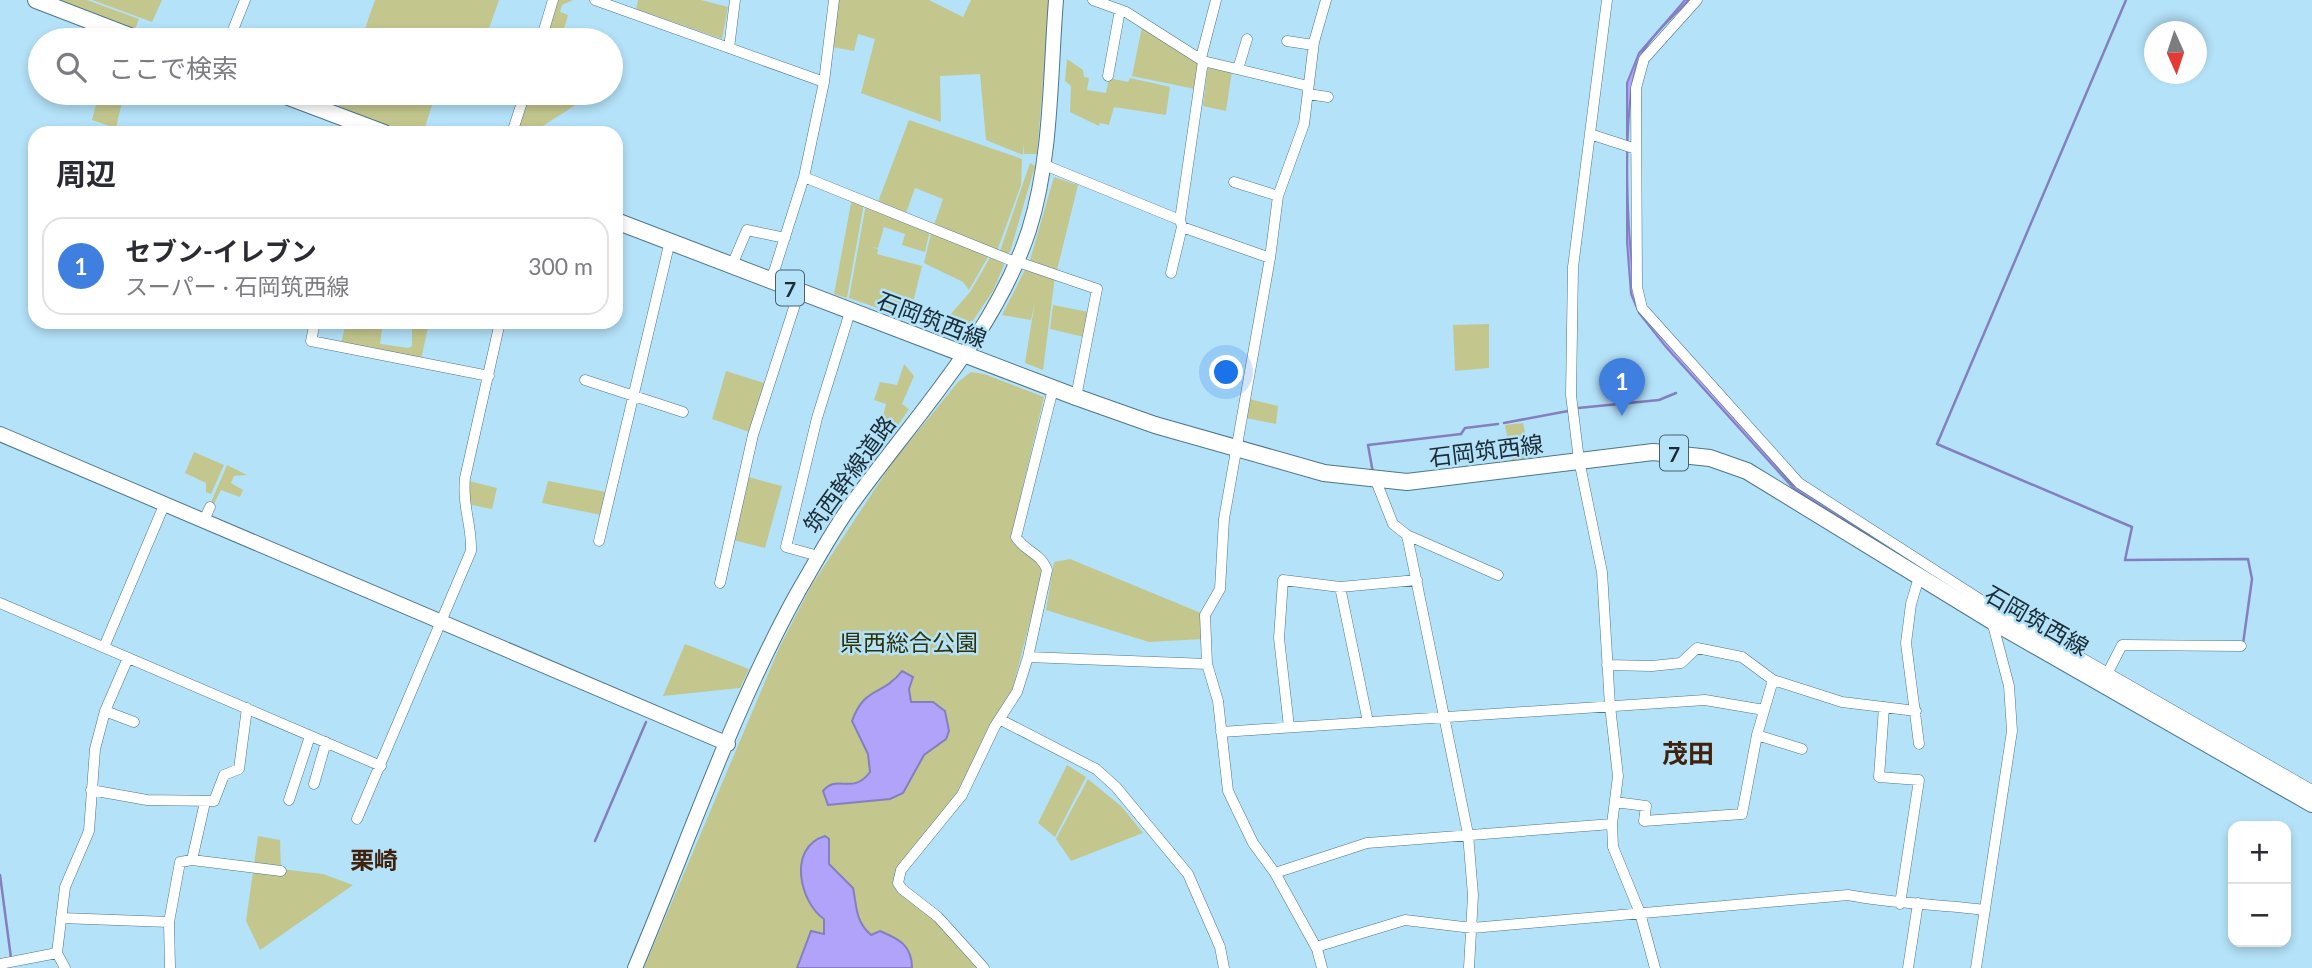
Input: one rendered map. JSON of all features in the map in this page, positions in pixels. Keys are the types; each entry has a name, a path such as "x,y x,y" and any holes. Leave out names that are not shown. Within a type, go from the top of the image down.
{"main road":[{"path":"36,0 109,28"},
{"path":"306,105 356,126"},
{"name":"石岡筑西線","path":"623,224 1053,389 1237,449 1324,473 1376,481 1456,478 1653,452 1692,454 1723,461 1778,489 1919,577 1981,607 1992,621 2104,679 2312,804"}],"street":[{"path":"234,28 245,0"},
{"path":"545,28 553,0"},
{"path":"594,0 824,82"},
{"path":"729,48 736,0"},
{"path":"771,281 804,177 824,82 834,0"},
{"name":"筑西幹線道路","path":"635,968 728,744 785,617 818,556 850,507 964,355 1019,263 1038,199 1056,0"},
{"path":"1093,0 1120,10 1202,60 1328,97"},
{"path":"1171,273 1181,223 1202,60 1216,0"},
{"path":"1322,968 1316,947 1235,809 1228,791 1218,701 1208,664 1205,615 1220,590 1224,519 1247,374 1270,258 1278,196 1304,124 1313,45 1326,0"},
{"path":"1607,0 1573,267 1571,395 1579,460 1602,572 1610,706 1618,776 1612,824 1613,847 1640,913 1655,968"},
{"path":"1697,0 1644,59 1636,88 1637,287 1642,308 1799,483 1981,607 2104,679 2312,790"},
{"path":"1108,76 1120,10"},
{"path":"1238,69 1247,39"},
{"path":"1287,41 1313,45"},
{"path":"514,126 521,105"},
{"path":"1590,134 1636,149"},
{"path":"1042,164 1270,258"},
{"path":"804,177 1019,263 1097,289 1076,397"},
{"path":"1234,183 1278,196"},
{"path":"732,265 747,230 785,238"},
{"path":"599,541 670,241"},
{"path":"720,583 753,435 799,292"},
{"path":"818,556 786,547 817,418 850,312"},
{"path":"314,329 311,341 489,376"},
{"path":"357,819 471,551 472,537 463,503 465,478 499,329"},
{"path":"585,380 683,412"},
{"path":"984,968 938,917 898,883 901,870 962,795 995,726 1017,692 1028,657 1046,570 1037,555 1021,545 1016,537 1053,389"},
{"path":"0,434 165,503 207,514 441,622 728,744"},
{"path":"1376,481 1393,524 1407,536 1498,575"},
{"path":"104,647 165,503"},
{"path":"1407,536 1468,834 1472,928 1469,968"},
{"path":"1919,577 1911,604 1906,643 1919,744"},
{"path":"1289,727 1279,638 1283,580 1340,587 1417,580"},
{"path":"1340,587 1368,722"},
{"path":"0,603 381,766"},
{"path":"1976,968 2012,731 2009,686 1992,621"},
{"path":"2104,679 2122,645 2241,646"},
{"path":"1608,665 1652,666 1681,663 1697,649 1742,657 1773,680 1842,702 1916,711"},
{"path":"65,968 57,953 65,887 89,831 95,749 105,711 128,657"},
{"path":"1028,657 1208,664"},
{"path":"1615,802 1646,806 1644,821 1742,814 1757,735 1773,680"},
{"path":"1221,732 1705,700 1764,710"},
{"path":"1884,707 1879,777 1919,780 1900,904"},
{"path":"90,790 147,800 205,803 214,801 224,775 239,769 247,708"},
{"path":"105,711 134,723"},
{"path":"1001,720 1096,769 1116,787 1188,874 1220,947 1224,968"},
{"path":"1757,735 1801,749"},
{"path":"289,800 310,736"},
{"path":"314,784 326,742"},
{"path":"191,860 205,803"},
{"path":"1275,873 1367,844 1612,824"},
{"path":"170,968 169,922 180,862 191,860 281,871"},
{"path":"1316,947 1405,920 1472,928 1848,895 1900,904 1919,903 1985,910"},
{"path":"1909,968 1919,903"},
{"path":"61,918 169,922"},
{"path":"0,964 57,953"}],"green space":[{"path":"54,0 87,0 139,19 136,28 124,28"},
{"path":"92,0 162,0 152,22"},
{"path":"375,0 499,0 489,28 365,28"},
{"path":"557,0 573,0 562,5 560,12 568,15 564,28 548,28"},
{"path":"638,0 701,0 728,7 722,39 636,9"},
{"path":"838,0 929,0 963,17 971,0 1050,0 1037,154 1024,154 1024,142 1023,155 986,140 980,74 940,76 941,122 861,93 875,39 858,34 854,51 832,47"},
{"path":"1142,27 1199,61 1195,89 1132,76"},
{"path":"1067,59 1083,70 1084,77 1089,78 1087,90 1106,93 1109,78 1128,82 1130,78 1170,87 1166,115 1114,107 1109,125 1100,123 1099,126 1070,112 1071,86 1065,81"},
{"path":"1208,65 1232,71 1226,111 1203,106"},
{"path":"96,105 121,105 116,126 92,120"},
{"path":"339,105 432,105 425,126 387,126 338,108"},
{"path":"525,105 575,105 543,126 517,126"},
{"path":"909,120 1022,159 1021,185 997,251 934,225 943,199 915,188 906,213 878,202"},
{"path":"1030,163 1035,166 1010,252 1005,254 1000,251"},
{"path":"1054,177 1078,185 1057,270 1030,260"},
{"path":"852,198 864,203 847,298 834,294"},
{"path":"866,204 930,230 925,252 902,245 905,234 884,227 878,248 872,247 878,249 877,254 922,266 909,319 849,298"},
{"path":"932,229 989,255 969,290 963,282 924,263"},
{"path":"991,256 1002,259 1004,265 993,291 968,328 950,315 970,292"},
{"path":"1027,266 1055,276 1043,370 1025,363 1035,301 1031,320 1002,315"},
{"path":"1053,305 1089,312 1084,337 1050,329"},
{"path":"1489,324 1489,368 1455,371 1453,325"},
{"path":"344,329 382,329 380,344 409,348 412,346 412,329 428,329 421,360 341,344"},
{"path":"904,364 914,376 902,404 909,409 877,456 876,445 886,404 874,400 880,382 897,385"},
{"path":"726,371 767,384 752,433 712,419"},
{"name":"県西総合公園","path":"971,372 984,374 1044,397 1012,533 1017,547 1038,559 1043,570 1012,691 1001,715 995,717 964,786 894,882 940,923 979,968 644,968 780,646 811,586 892,463 958,382"},
{"path":"1249,399 1278,406 1276,424 1246,418"},
{"path":"1523,423 1531,458 1512,461 1505,425"},
{"path":"194,452 224,465 211,494 206,492 206,483 185,473"},
{"path":"227,465 247,475 234,476 231,483 243,490 240,497 221,490 212,508 209,507"},
{"path":"748,477 782,486 765,548 733,540"},
{"path":"469,481 497,488 492,509 472,505 468,500"},
{"path":"548,481 606,492 601,515 542,503"},
{"path":"1070,559 1201,613 1202,639 1149,642 1046,610 1054,562"},
{"path":"685,644 749,669 740,688 663,696"},
{"path":"1067,765 1086,777 1055,837 1038,823"},
{"path":"1088,779 1122,807 1143,833 1071,861 1056,839"},
{"path":"258,836 280,840 281,869 323,874 353,885 260,950 246,921"}],"shaded area":[{"path":"1685,0 1689,0 1660,29 1638,62 1629,112 1627,147 1627,83 1639,53"},
{"path":"1627,185 1631,258 1640,309 1793,485 1844,518 1843,520 1793,488 1666,347 1639,313 1631,294"},
{"path":"902,671 913,677 909,689 911,702 933,702 945,711 949,731 946,739 924,755 903,793 890,799 828,805 823,791 829,786 857,783 870,772 868,754 852,721 868,696 888,685"},
{"path":"825,836 829,839 829,864 853,888 862,924 871,935 880,931 903,944 910,954 912,968 797,968 811,931 824,934 824,919 816,912 804,889 801,864 805,852 813,842"}],"waterway":[{"path":"2126,0 1937,444 2132,527 2125,560 2248,559 2252,579 2243,644"},
{"path":"1578,408 1659,400 1676,393"},
{"path":"1504,423 1568,411"},
{"path":"1373,473 1368,445 1461,434 1465,428 1498,424"},
{"path":"1842,518 1886,547"},
{"path":"1904,558 1943,581"},
{"path":"595,841 646,722"},
{"path":"0,875 11,958"}],"place":[{"name":"セブン-イレブン","path":"1622,416"}],"district":[{"name":"茂田","path":"1688,753"},
{"name":"栗崎","path":"374,859"}]}
